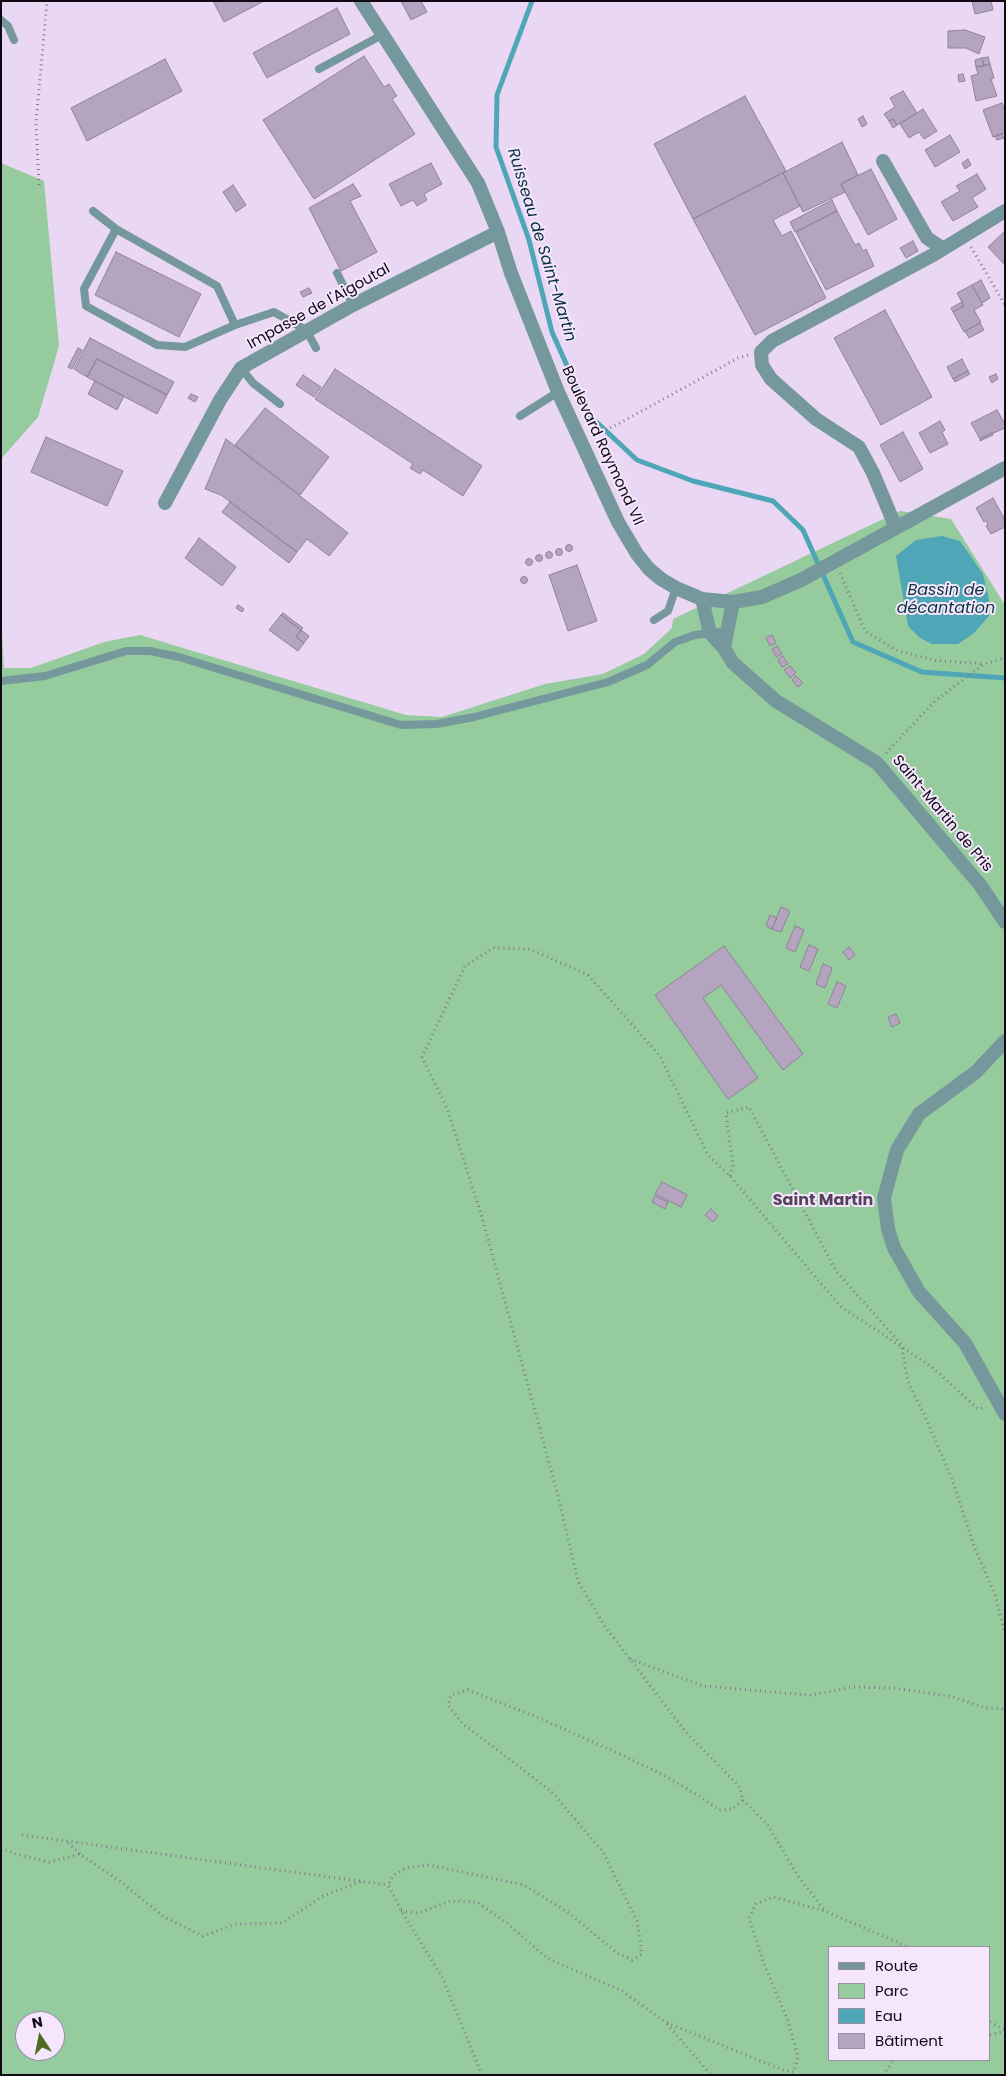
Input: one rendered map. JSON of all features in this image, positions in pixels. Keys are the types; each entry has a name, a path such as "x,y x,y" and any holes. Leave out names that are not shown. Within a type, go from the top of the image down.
{"street":[{"name":"Boulevard Raymond VII","path":"361,1 478,183 558,392 628,542 649,570 676,588 702,599 733,602 762,597 801,580 1005,468"},
{"path":"883,161 927,238 942,248"},
{"path":"896,528 873,473 859,447 816,419 771,379 762,365 761,352 772,341 932,255 1005,211"},
{"name":"Impasse de l'Aigoutal","path":"165,503 220,400 241,368 353,304 498,232"},
{"path":"702,599 710,633"},
{"path":"724,648 733,602"},
{"name":"Saint-Martin de Pris","path":"710,633 724,648 732,663 776,701 877,763 918,809 981,886 1005,922"},
{"path":"1003,1410 964,1343 919,1292 894,1248 888,1229 884,1198 897,1150 919,1114 976,1072 1005,1042"}],"lane":[{"path":"1,20 8,26 14,40"},
{"path":"319,69 382,35"},
{"path":"93,211 116,229 217,286 235,325"},
{"path":"116,229 84,290 86,306 156,345 185,347 235,325 274,312 306,330 316,348"},
{"path":"337,273 353,304"},
{"path":"241,368 253,383 280,404"},
{"path":"520,416 558,392"},
{"path":"654,620 668,611 676,588"},
{"path":"1,681 45,676 126,651 150,652 179,657 401,725 437,724 608,682 647,664 675,642 695,634 728,631"}],"path":[{"path":"39,185 36,123 47,1"},
{"path":"964,236 1005,305"},
{"path":"599,432 620,423 738,358 761,352"},
{"path":"587,428 595,445"},
{"path":"836,561 846,590 865,631 896,650 934,660 984,664 1005,658"},
{"path":"877,763 934,702 984,664"},
{"path":"824,1911 798,1876 767,1824 743,1800 739,1786 684,1730 604,1625 578,1581 558,1496 482,1217 447,1108 422,1058 465,966 493,948 530,949 588,975 660,1056 708,1155 730,1176 840,1306 932,1367 978,1409 1003,1410"},
{"path":"730,1176 733,1167 726,1114 749,1107 836,1271 900,1344 908,1382 952,1479 974,1546 995,1595 1005,1634"},
{"path":"630,1659 703,1686 810,1695 854,1687 894,1688 949,1696 986,1708 1005,1709"},
{"path":"388,1885 394,1875 406,1868 429,1865 524,1885 569,1914 617,1954 632,1960 642,1954 637,1921 603,1852 552,1792 462,1723 448,1705 451,1695 468,1690 539,1718 622,1755 699,1796 718,1810 732,1809 743,1800"},
{"path":"22,1835 67,1843 388,1885"},
{"path":"67,1843 121,1882 164,1917 203,1936 236,1924 282,1923 323,1896 362,1881"},
{"path":"1,1848 16,1854 49,1862 80,1854"},
{"path":"388,1885 443,1980 482,2075"},
{"path":"665,2022 794,2072 798,2057 787,2018 763,1962 749,1918 756,1904 772,1897 824,1911 906,1946"},
{"path":"401,1910 418,1913 450,1901 478,1902 507,1923 547,1958 622,1991 665,2022 711,2075"},
{"path":"991,2023 1005,2031"},
{"path":"991,2035 1005,2031"},
{"path":"883,2075 893,2061"}],"green space":[{"path":"1,163 44,181 59,346 38,417 1,459"},
{"path":"900,511 951,519 1005,605 1005,2075 1,2075 1,615 4,668 31,668 104,642 140,635 406,715 442,717 545,684 603,674 644,654 672,628 673,619"}],"water":[{"name":"Bassin de décantation","path":"942,536 960,541 983,574 989,599 989,616 974,633 958,644 932,644 920,638 908,626 896,556 916,540"}],"building":[{"path":"213,1 264,1 224,22"},
{"path":"401,1 421,1 427,12 411,20"},
{"path":"972,1 991,1 993,10 975,14"},
{"path":"337,8 350,34 267,78 253,53"},
{"path":"965,30 985,37 979,54 966,48 948,48 948,31"},
{"path":"364,56 384,87 389,84 397,96 392,99 415,134 314,199 263,120"},
{"path":"988,57 990,64 984,66 982,58"},
{"path":"982,58 984,66 976,67 975,60"},
{"path":"165,59 182,91 87,141 71,108"},
{"path":"990,64 994,78 991,79 997,96 976,101 971,76 978,74 976,67"},
{"path":"963,74 965,81 959,82 958,75"},
{"path":"903,91 917,113 897,125 893,119 889,121 884,114 895,107 890,98"},
{"path":"745,96 786,171 693,219 654,144"},
{"path":"1002,103 1005,111 1005,133 993,137 983,110"},
{"path":"923,109 937,131 924,139 919,132 909,138 900,124"},
{"path":"863,116 867,124 862,127 858,119"},
{"path":"893,119 897,125 893,128 889,121"},
{"path":"1002,134 1004,138 997,140 995,136"},
{"path":"950,135 960,152 935,167 925,150"},
{"path":"842,142 858,175 841,184 845,192 803,212 783,173"},
{"path":"968,159 971,165 965,169 962,163"},
{"path":"431,163 442,184 424,194 427,200 417,206 413,200 401,206 389,184"},
{"path":"871,169 897,219 868,235 841,184"},
{"path":"783,173 800,206 773,220 782,236 791,231 826,298 755,335 693,219"},
{"path":"977,174 986,189 972,198 978,207 953,221 941,202 960,191 956,186"},
{"path":"353,184 361,196 350,201 377,252 341,271 309,208"},
{"path":"233,185 246,205 236,212 223,192"},
{"path":"832,200 837,211 795,232 790,222"},
{"path":"837,211 855,245 859,243 863,251 866,249 874,266 826,290 796,232"},
{"path":"1005,232 1005,265 988,247"},
{"path":"913,241 918,251 906,258 900,248"},
{"path":"116,252 201,294 179,337 95,295"},
{"path":"981,280 990,298 982,303 972,285"},
{"path":"972,285 983,305 974,310 981,322 964,332 953,312 964,306 957,293"},
{"path":"309,288 312,293 303,297 300,292"},
{"path":"962,302 964,306 953,312 951,308"},
{"path":"885,310 932,397 881,425 834,338"},
{"path":"980,323 984,330 969,338 965,331"},
{"path":"90,338 174,382 167,395 97,359 87,377 74,369"},
{"path":"78,348 82,350 72,369 68,367"},
{"path":"97,359 167,395 157,414 87,377"},
{"path":"962,359 968,371 953,379 947,367"},
{"path":"335,369 482,466 463,496 423,470 420,474 410,468 413,464 315,399"},
{"path":"968,371 970,374 955,382 953,379"},
{"path":"996,374 998,379 992,383 989,377"},
{"path":"303,375 321,387 314,397 296,385"},
{"path":"95,381 124,396 117,410 88,394"},
{"path":"191,394 198,397 195,402 188,398"},
{"path":"265,408 329,457 300,495 235,445"},
{"path":"997,410 1005,424 1005,428 980,439 971,423"},
{"path":"940,421 945,430 942,432 948,444 930,453 919,433"},
{"path":"903,432 923,469 900,482 880,445"},
{"path":"992,433 993,435 980,441 980,439"},
{"path":"46,437 123,471 107,506 31,472"},
{"path":"226,439 348,533 329,556 307,539 297,552 221,495 205,489"},
{"path":"993,498 1005,520 1005,527 991,534 986,526 988,524 986,521 984,522 976,508"},
{"path":"230,502 297,552 289,563 222,512"},
{"path":"199,538 236,567 222,586 185,558"},
{"path":"569,544 573,548 569,552 565,548"},
{"path":"559,548 563,552 559,556 555,552"},
{"path":"549,551 553,555 549,559 545,555"},
{"path":"539,554 543,558 539,562 535,558"},
{"path":"529,558 533,562 529,566 525,562"},
{"path":"577,565 597,621 568,631 549,575"},
{"path":"524,576 528,580 524,584 520,580"},
{"path":"238,605 244,609 242,612 236,608"},
{"path":"283,613 303,628 301,630 281,615"},
{"path":"281,615 301,630 296,637 304,643 298,651 269,630"},
{"path":"301,630 309,636 304,643 296,637"},
{"path":"772,635 776,643 770,646 766,638"},
{"path":"777,646 782,654 776,657 772,649"},
{"path":"783,656 788,664 782,667 778,660"},
{"path":"790,666 796,673 790,678 784,670"},
{"path":"796,676 803,683 798,687 792,680"},
{"path":"781,907 790,911 781,932 772,929"},
{"path":"770,915 777,918 772,929 766,926"},
{"path":"795,926 804,930 795,952 786,948"},
{"path":"809,945 818,949 809,971 800,967"},
{"path":"724,946 803,1054 783,1070 721,985 703,998 758,1078 728,1099 655,995"},
{"path":"849,947 855,955 849,960 843,952"},
{"path":"823,964 832,968 825,988 816,984"},
{"path":"837,982 846,986 837,1008 828,1004"},
{"path":"896,1014 900,1023 892,1027 888,1017"},
{"path":"662,1182 687,1195 681,1207 655,1194"},
{"path":"655,1196 668,1202 665,1209 652,1202"},
{"path":"711,1209 718,1216 713,1222 705,1215"}],"waterway":[{"name":"Ruisseau de Saint-Martin","path":"532,1 497,95 496,147 529,240 552,332 589,415 637,460 693,481 773,501 803,530 853,642 922,672 1005,678"}],"district":[{"name":"Saint Martin","path":"823,1201"}]}
